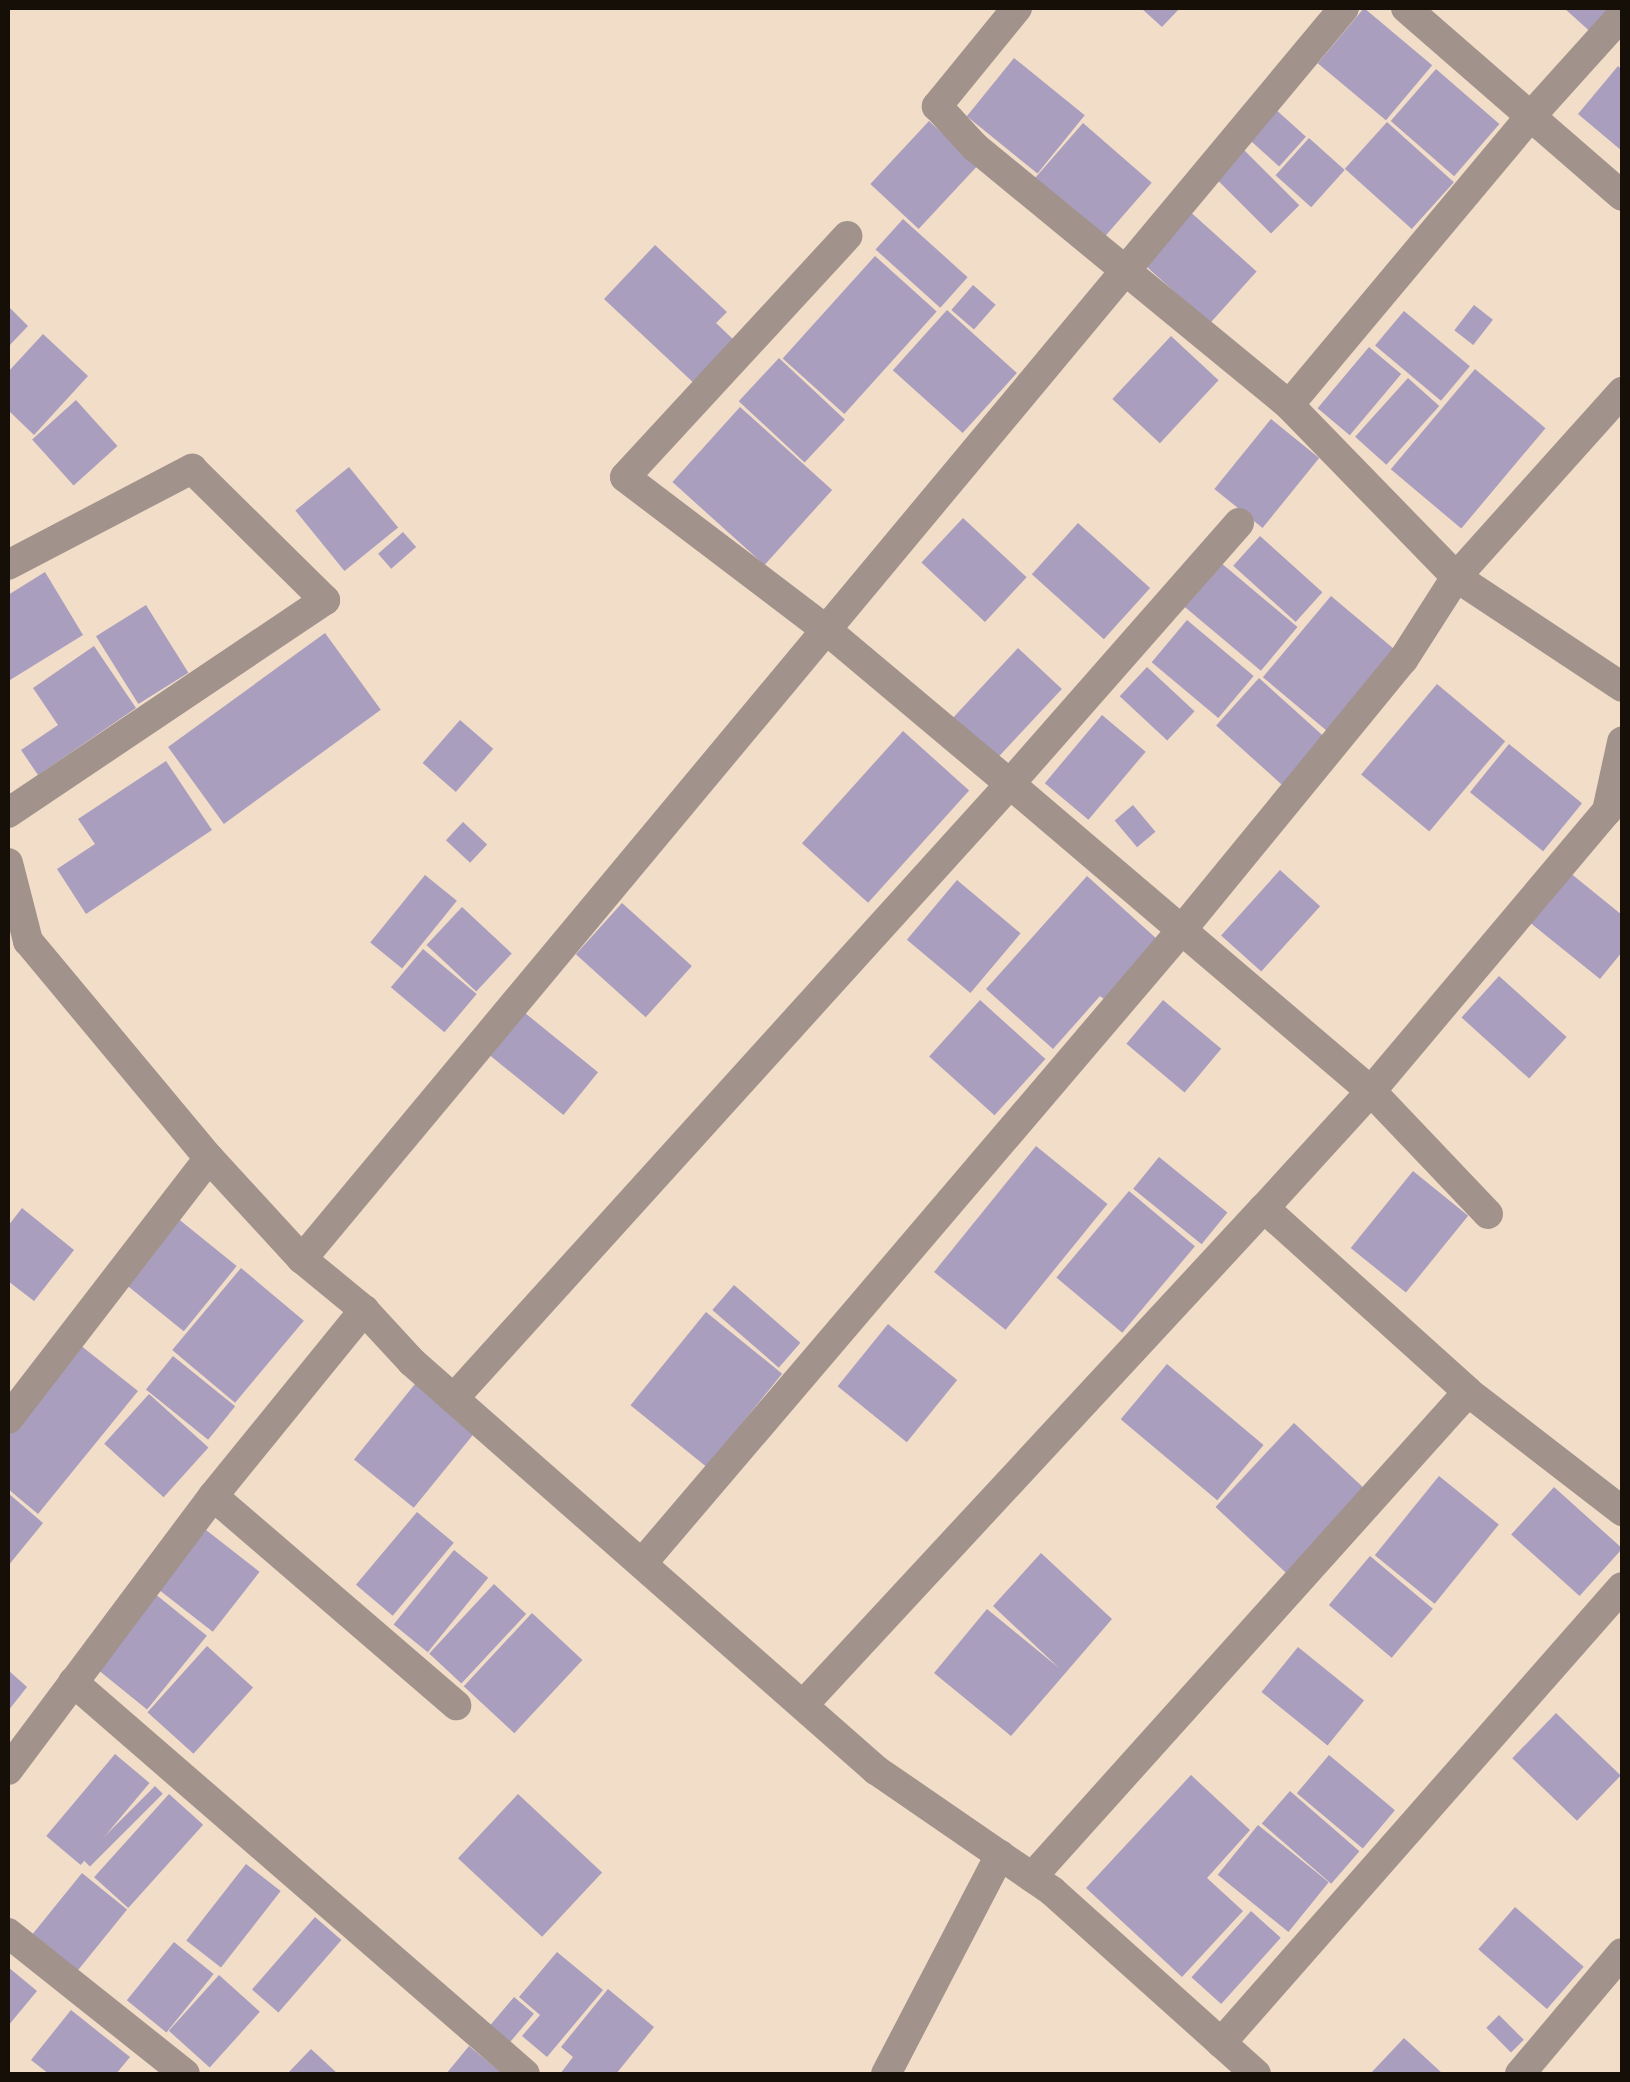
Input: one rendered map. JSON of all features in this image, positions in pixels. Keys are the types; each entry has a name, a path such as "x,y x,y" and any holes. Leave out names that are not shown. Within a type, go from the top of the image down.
{"street":[{"path":"1016,8 936,106 975,147 1289,405 1456,577 1622,687"},
{"path":"302,1259 1344,8"},
{"path":"1406,8 1622,196"},
{"path":"1289,405 1531,116 1622,15"},
{"path":"847,236 625,477 825,629 1371,1090 1488,1214"},
{"path":"644,1561 1180,932 1404,660 1456,577 1622,392"},
{"path":"8,566 192,468 325,600 8,812"},
{"path":"454,1398 1010,784 1238,523"},
{"path":"804,1704 1371,1090 1608,811 1622,742"},
{"path":"8,863 28,940 209,1158 302,1259 364,1310 454,1398 644,1561 876,1770 1032,1877 1256,2074"},
{"path":"8,1419 209,1158"},
{"path":"1264,1208 1468,1392 1622,1511"},
{"path":"8,1770 213,1496 364,1310"},
{"path":"1032,1877 1468,1392"},
{"path":"213,1496 456,1705"},
{"path":"1221,2043 1622,1586"},
{"path":"73,1682 525,2074"},
{"path":"886,2074 1000,1855"},
{"path":"8,1933 185,2074"},
{"path":"1520,2074 1622,1953"}],"building":[{"path":"1141,8 1180,8 1162,27"},
{"path":"1364,8 1432,65 1386,120 1318,63"},
{"path":"1564,8 1619,8 1594,35"},
{"path":"1014,58 1085,115 1038,174 967,116"},
{"path":"1618,66 1622,70 1622,151 1578,114"},
{"path":"1436,69 1499,124 1454,176 1391,121"},
{"path":"1274,108 1306,137 1279,166 1247,138"},
{"path":"929,121 977,166 919,229 870,184"},
{"path":"1387,122 1454,182 1412,229 1345,169"},
{"path":"1083,123 1152,183 1102,239 1034,180"},
{"path":"1309,138 1345,170 1311,207 1276,175"},
{"path":"1242,148 1299,205 1271,234 1214,176"},
{"path":"1186,208 1257,272 1210,324 1139,260"},
{"path":"903,219 968,277 940,308 876,249"},
{"path":"655,245 727,312 716,323 737,343 697,386 604,299"},
{"path":"875,256 937,312 844,414 783,359"},
{"path":"973,285 996,305 974,330 951,310"},
{"path":"1474,305 1493,320 1473,345 1454,330"},
{"path":"8,306 28,326 8,347"},
{"path":"947,310 1017,373 963,433 893,370"},
{"path":"1404,311 1470,366 1441,401 1375,345"},
{"path":"43,334 88,376 34,435 8,410 8,372"},
{"path":"1171,336 1219,380 1160,443 1112,399"},
{"path":"1369,347 1401,374 1350,435 1318,408"},
{"path":"779,358 845,419 805,463 739,401"},
{"path":"1475,369 1545,428 1461,528 1391,469"},
{"path":"1408,378 1439,406 1386,465 1355,437"},
{"path":"76,400 117,446 74,486 32,439"},
{"path":"740,407 832,490 765,565 672,482"},
{"path":"1271,419 1319,458 1263,528 1214,489"},
{"path":"349,467 398,528 344,571 295,510"},
{"path":"963,518 1027,577 985,622 921,563"},
{"path":"1078,523 1150,588 1104,639 1032,574"},
{"path":"403,532 416,547 391,569 378,554"},
{"path":"1260,536 1322,592 1296,622 1233,566"},
{"path":"1214,557 1297,627 1261,671 1177,601"},
{"path":"45,572 83,635 10,680 8,595"},
{"path":"1331,596 1401,655 1333,736 1263,677"},
{"path":"146,605 188,673 138,704 96,636"},
{"path":"1187,620 1254,676 1218,718 1152,662"},
{"path":"325,633 381,710 224,824 168,747"},
{"path":"94,646 136,708 38,775 21,750 58,725 33,688"},
{"path":"1018,648 1062,689 994,762 950,721"},
{"path":"1147,667 1195,711 1167,741 1120,696"},
{"path":"1259,678 1331,743 1288,790 1216,726"},
{"path":"1437,684 1505,741 1429,832 1361,774"},
{"path":"1102,715 1146,752 1088,820 1045,783"},
{"path":"460,720 493,749 456,792 423,763"},
{"path":"903,731 969,791 868,903 802,843"},
{"path":"1509,744 1582,803 1543,851 1470,792"},
{"path":"166,761 212,830 86,914 57,869 95,844 78,819"},
{"path":"1133,805 1155,832 1137,847 1115,820"},
{"path":"463,822 487,845 470,863 446,840"},
{"path":"1280,870 1320,906 1261,972 1221,935"},
{"path":"1569,872 1622,915 1622,952 1600,979 1528,921"},
{"path":"425,875 457,901 402,968 370,943"},
{"path":"1087,876 1158,940 1105,1000 1100,996 1053,1049 986,989"},
{"path":"957,880 1021,933 970,993 907,940"},
{"path":"622,903 692,966 646,1017 576,954"},
{"path":"462,907 512,953 476,991 427,945"},
{"path":"423,949 477,994 444,1032 391,987"},
{"path":"1499,976 1567,1037 1529,1079 1462,1018"},
{"path":"980,1000 1045,1059 995,1115 929,1056"},
{"path":"1163,1000 1221,1049 1185,1093 1126,1044"},
{"path":"525,1013 598,1072 563,1115 490,1056"},
{"path":"1036,1146 1107,1204 1006,1330 934,1272"},
{"path":"1159,1157 1227,1212 1202,1244 1133,1189"},
{"path":"1413,1171 1468,1216 1406,1293 1351,1248"},
{"path":"1129,1191 1195,1246 1122,1333 1056,1278"},
{"path":"22,1208 74,1250 34,1301 8,1281 8,1226"},
{"path":"176,1217 237,1266 184,1331 123,1282"},
{"path":"241,1268 304,1321 235,1403 172,1350"},
{"path":"734,1285 800,1343 779,1368 712,1310"},
{"path":"706,1312 782,1374 707,1467 630,1405"},
{"path":"888,1324 957,1380 907,1442 838,1386"},
{"path":"75,1341 138,1391 38,1514 8,1489 8,1424"},
{"path":"173,1356 235,1406 208,1440 146,1389"},
{"path":"1167,1364 1264,1445 1217,1500 1121,1419"},
{"path":"415,1384 475,1432 414,1508 354,1459"},
{"path":"149,1394 208,1448 164,1497 104,1444"},
{"path":"1294,1423 1366,1490 1287,1574 1216,1507"},
{"path":"1439,1476 1499,1524 1435,1604 1375,1555"},
{"path":"1554,1487 1622,1548 1580,1596 1511,1535"},
{"path":"8,1493 43,1523 8,1566"},
{"path":"417,1512 454,1543 393,1616 356,1585"},
{"path":"206,1530 260,1572 213,1632 159,1590"},
{"path":"454,1550 488,1578 428,1652 394,1625"},
{"path":"1041,1553 1112,1619 1011,1736 934,1673 987,1609 1059,1668 993,1606"},
{"path":"1370,1556 1433,1609 1392,1658 1329,1605"},
{"path":"494,1584 526,1614 461,1683 429,1653"},
{"path":"154,1593 207,1636 147,1710 94,1667"},
{"path":"532,1613 582,1660 514,1733 464,1686"},
{"path":"207,1646 253,1687 194,1754 147,1712"},
{"path":"1298,1647 1364,1700 1328,1746 1261,1692"},
{"path":"8,1670 27,1687 8,1711"},
{"path":"1556,1713 1621,1776 1577,1821 1512,1758"},
{"path":"115,1754 149,1783 81,1865 46,1836"},
{"path":"1329,1755 1395,1810 1363,1849 1297,1793"},
{"path":"1191,1775 1250,1830 1207,1878 1243,1911 1182,1977 1086,1888"},
{"path":"155,1786 163,1794 90,1867 82,1859"},
{"path":"1290,1791 1359,1851 1331,1884 1262,1823"},
{"path":"169,1794 203,1825 128,1908 94,1877"},
{"path":"518,1794 602,1872 542,1937 458,1858"},
{"path":"1258,1825 1329,1882 1288,1932 1218,1875"},
{"path":"246,1864 281,1891 221,1968 186,1940"},
{"path":"82,1873 127,1910 77,1972 32,1935"},
{"path":"1515,1907 1584,1967 1547,2009 1478,1949"},
{"path":"1251,1911 1281,1938 1221,2004 1191,1977"},
{"path":"315,1917 341,1940 278,2012 252,1989"},
{"path":"174,1942 214,1974 166,2032 127,2000"},
{"path":"557,1952 603,1990 547,2057 522,2036 540,2015 519,1997"},
{"path":"8,1967 37,1991 8,2026"},
{"path":"219,1975 260,2012 210,2068 169,2031"},
{"path":"608,1989 654,2027 616,2074 560,2074 573,2057 561,2047"},
{"path":"514,1997 534,2014 509,2043 490,2026"},
{"path":"71,2010 130,2057 116,2074 49,2074 31,2060"},
{"path":"1499,2015 1524,2040 1511,2052 1486,2028"},
{"path":"1404,2038 1443,2074 1370,2074"},
{"path":"469,2046 503,2074 446,2074"},
{"path":"311,2049 338,2074 287,2074"}]}
